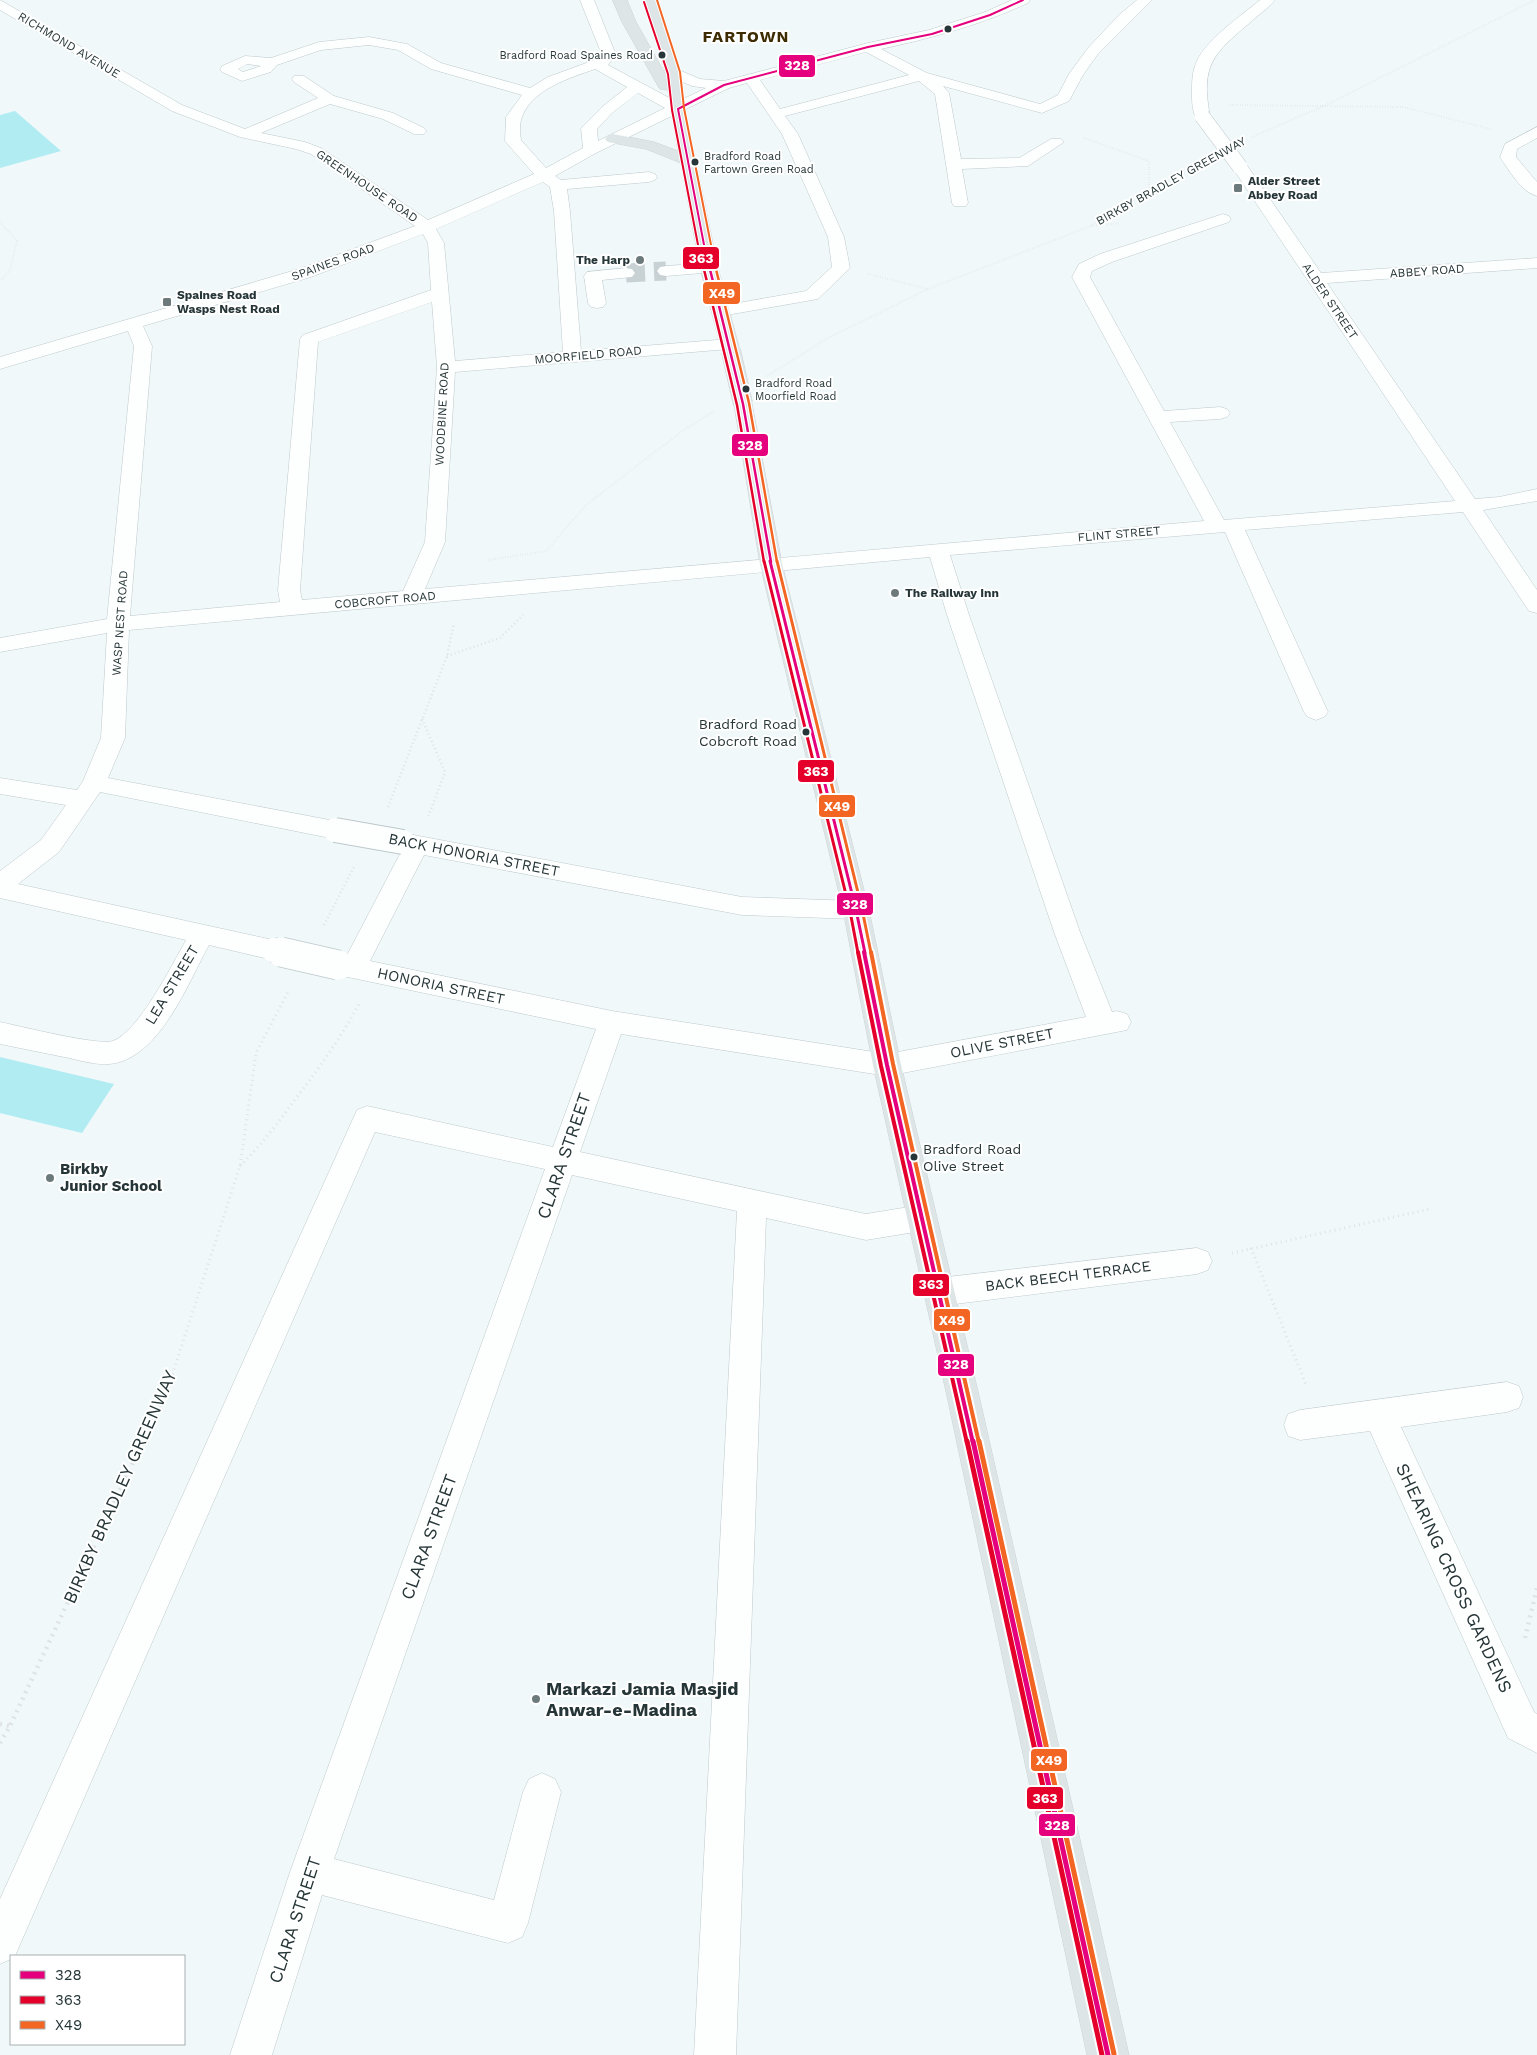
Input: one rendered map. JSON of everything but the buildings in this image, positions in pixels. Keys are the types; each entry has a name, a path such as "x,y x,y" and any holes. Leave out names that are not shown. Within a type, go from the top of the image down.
{"main road":[{"path":"620,0 630,22 678,109"},
{"path":"650,0 674,73 678,109 709,268 743,404 771,564 856,910 887,1065 1108,2055"},
{"path":"613,140 649,145 688,160"}],"street":[{"path":"574,357 571,347 562,211 551,180 513,141 514,118 530,94 560,77 606,61 609,55 587,0"},
{"path":"1000,0 1020,2"},
{"path":"868,48 922,76 1042,116 1064,98 1076,74 1093,51 1124,18 1145,0"},
{"path":"1201,110 1203,64 1227,35 1268,0"},
{"path":"674,73 697,83 724,85 868,48 932,34 990,16 1020,2"},
{"name":"RICHMOND AVENUE","path":"0,4 138,86"},
{"path":"272,62 318,46 368,41 402,47 436,66 530,94"},
{"path":"596,64 678,109"},
{"path":"777,114 922,76"},
{"path":"922,76 942,93 960,203"},
{"path":"721,311 812,295 841,268 836,237 790,134 751,78"},
{"path":"299,79 328,99 388,116 419,131"},
{"name":"SPAINES ROAD","path":"0,363 305,273 551,180 591,150 724,85"},
{"name":"GREENHOUSE ROAD","path":"138,86 177,108 245,134 300,145 316,151 427,227"},
{"path":"591,150 589,128 607,110 638,88"},
{"path":"245,134 328,99"},
{"name":"ALDER STREET","path":"1201,110 1537,606"},
{"path":"1531,135 1510,147 1508,157 1522,177 1537,191"},
{"path":"953,164 1022,163 1056,142"},
{"path":"1510,147 1537,151"},
{"path":"551,180 650,177"},
{"path":"1223,219 1106,258 1085,268 1080,277 1159,417 1224,526 1316,712"},
{"name":"WOODBINE ROAD","path":"411,598 435,542 446,367 436,243 427,227"},
{"name":"ABBEY ROAD","path":"1316,279 1537,264"},
{"path":"666,271 709,268"},
{"path":"597,303 593,276 626,274"},
{"path":"292,608 289,590 309,339 440,293"},
{"name":"WASP NEST ROAD","path":"0,884 50,846 88,791 113,738 118,624 143,346 133,323"},
{"name":"MOORFIELD ROAD","path":"446,367 730,348"},
{"path":"1159,417 1220,413"},
{"name":"FLINT STREET","path":"771,564 1499,503 1537,495"},
{"name":"OLIVE STREET","path":"887,1065 1110,1023 1067,932 961,625 938,550"},
{"name":"COBCROFT ROAD","path":"0,645 118,624 771,564"},
{"name":"BACK HONORIA STREET","path":"0,786 88,791 335,830 742,906 856,910"},
{"path":"355,968 410,844"},
{"name":"HONORIA STREET","path":"0,889 202,935 612,1022 887,1065"},
{"name":"LEA STREET","path":"0,1032 91,1052 105,1053 120,1050 140,1037 153,1020 202,935"},
{"name":"CLARA STREET","path":"251,2055 310,1872 612,1022"},
{"path":"0,1944 367,1118 866,1227 921,1218"},
{"path":"715,2055 752,1202"},
{"name":"BACK BEECH TERRACE","path":"938,1292 1197,1261"},
{"path":"1311,1424 1507,1398"},
{"name":"SHEARING CROSS GARDENS","path":"1379,1415 1521,1725 1537,1734"},
{"path":"310,1872 508,1923 542,1792"}],"path":[{"name":"BIRKBY BRADLEY GREENWAY","path":"1252,137 1326,105 1536,0"},
{"path":"1201,110 1326,105 1403,107 1531,135"},
{"path":"1042,116 1149,161 1149,194"},
{"name":"BIRKBY BRADLEY GREENWAY","path":"828,338 928,289 1088,227 1149,194 1200,163"},
{"path":"0,222 17,241 10,270 0,281"},
{"path":"841,268 928,289"},
{"path":"384,815 421,718 446,772 410,844"},
{"path":"323,926 355,864"},
{"name":"BIRKBY BRADLEY GREENWAY","path":"240,1166 258,1149 345,1030 355,968"},
{"name":"BIRKBY BRADLEY GREENWAY","path":"0,1743 10,1726 167,1391 240,1166 256,1052 290,989"},
{"path":"1197,1261 1430,1209"},
{"path":"1251,1248 1311,1424"},
{"path":"0,1724 10,1726"}],"shaded area":[{"path":"15,111 61,151 0,168 0,115"},
{"path":"0,1057 114,1084 82,1133 0,1113"}],"tunnel":[{"path":"626,273 666,271"}],"transit line":[{"name":"X49","path":"657,0 680,72 684,108 715,267 749,403 777,563 862,909 893,1064 969,1395 1114,2054"},
{"name":"328","path":"1023,0 990,15 932,34 868,47 724,85 678,109 709,268 743,404 771,564 856,910 887,1065 963,1396 1108,2055"},
{"name":"363","path":"644,2 668,74 672,110 703,269 737,405 765,565 850,911 881,1066 957,1397 1102,2055"}],"place":[{"name":"Bradford Road Spaines Road","path":"662,55"},
{"name":"Bradford Road Fartown Green Road","path":"695,162"},
{"name":"Alder Street Abbey Road","path":"1238,188"},
{"name":"The Harp","path":"640,260"},
{"name":"Spaines Road Wasps Nest Road","path":"167,302"},
{"name":"Bradford Road Moorfield Road","path":"746,389"},
{"name":"The Railway Inn","path":"895,593"},
{"name":"Bradford Road Cobcroft Road","path":"806,732"},
{"name":"Bradford Road Olive Street","path":"914,1157"},
{"name":"Birkby Junior School","path":"50,1178"},
{"name":"Markazi Jamia Masjid Anwar-e-Madina","path":"536,1699"}],"district":[{"name":"FARTOWN","path":"746,36"}]}
